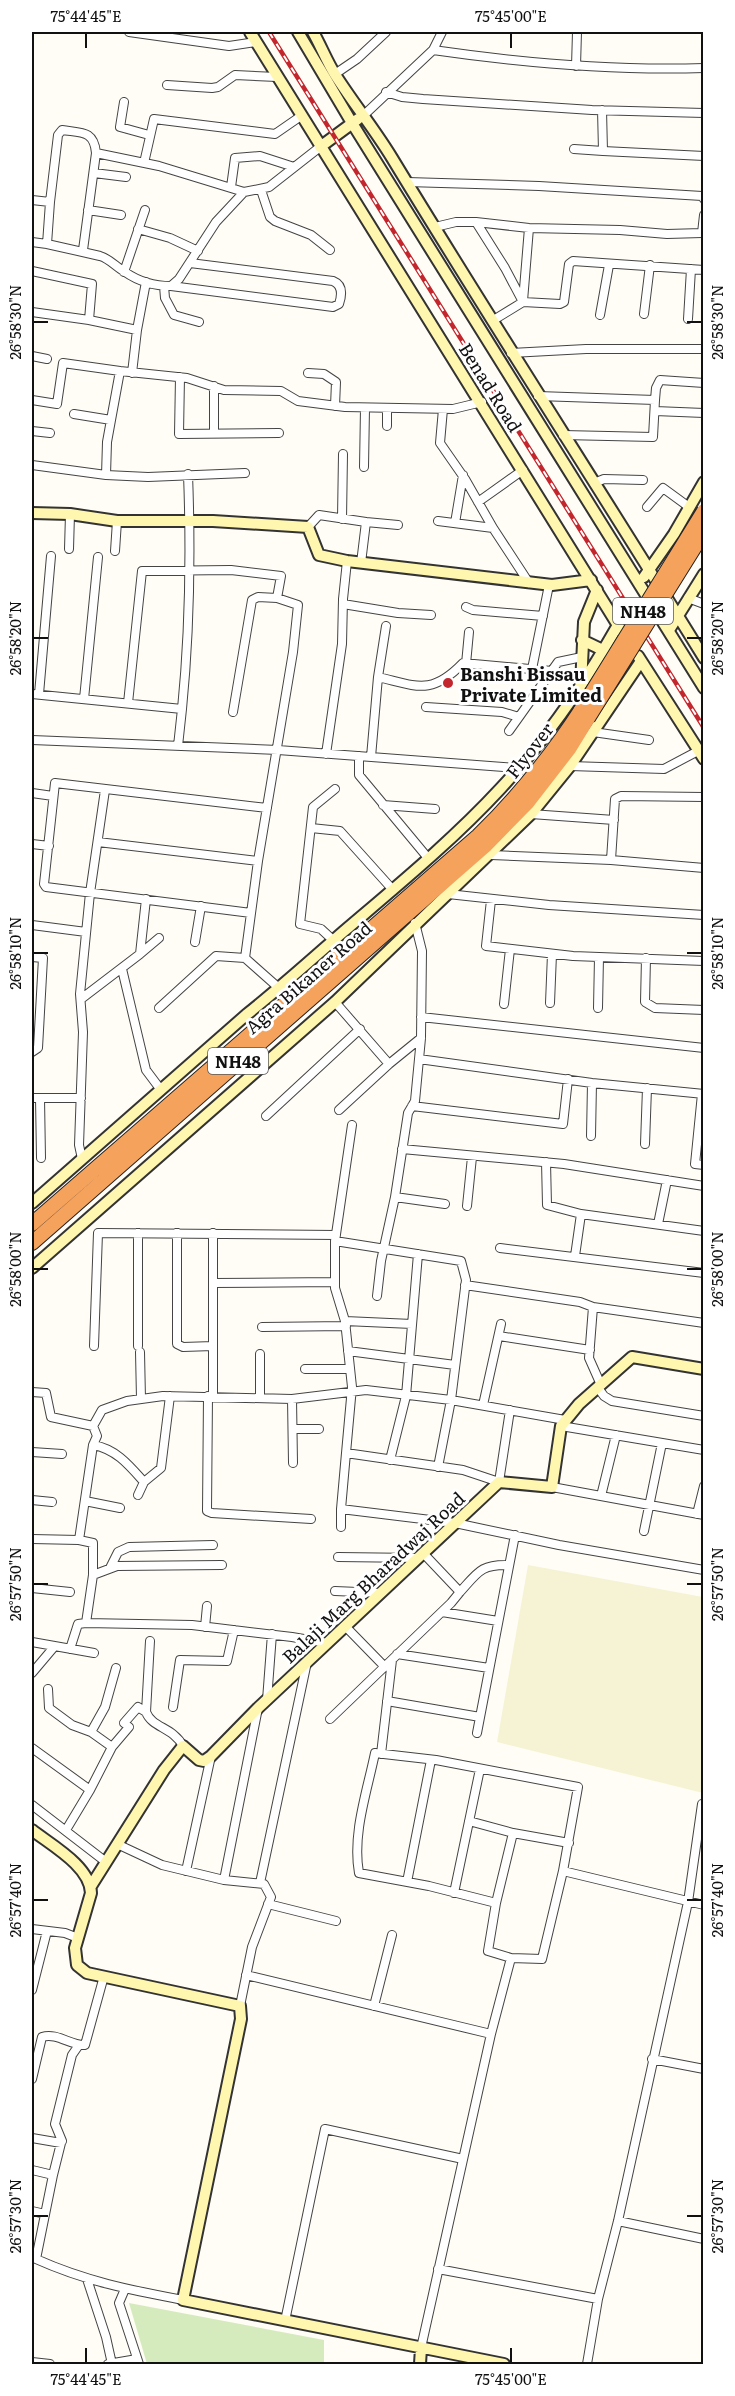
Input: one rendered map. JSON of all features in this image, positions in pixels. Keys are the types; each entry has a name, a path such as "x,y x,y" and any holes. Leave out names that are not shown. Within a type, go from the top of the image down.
{"highway":[{"name":"Flyover","path":"444,882 560,741 704,511"},
{"name":"Flyover","path":"444,882 485,846 528,802 552,771 588,718 704,532"},
{"name":"NH48","path":"32,1224 444,882"},
{"name":"Agra Bikaner Road","path":"32,1243 444,882"}],"street":[{"path":"129,32 229,46 256,42"},
{"name":"Benad Road","path":"250,32 701,755"},
{"path":"298,32 352,123 704,688"},
{"path":"313,32 335,74 407,182 511,353 704,658"},
{"path":"335,74 357,59 386,32"},
{"path":"96,153 188,173 244,192 261,190 269,187 364,115 433,50 442,32"},
{"path":"576,66 577,32"},
{"path":"433,50 576,66 638,69 704,68"},
{"path":"167,85 212,88 218,87 235,75 277,77"},
{"path":"386,92 402,97 423,99 602,110 704,113"},
{"path":"124,102 120,127 149,135"},
{"path":"602,110 603,151"},
{"path":"144,163 153,120 157,118 276,134 301,116"},
{"path":"47,244 58,135 62,130 90,136 95,142 94,173 83,250"},
{"path":"574,150 704,156"},
{"path":"231,188 235,158 260,156 294,167"},
{"path":"94,173 126,177"},
{"path":"407,182 539,186 702,196 704,199"},
{"path":"261,190 270,217 311,235 330,250"},
{"path":"199,321 174,315 165,298 168,286 179,279 216,222 244,192"},
{"path":"32,200 50,202"},
{"path":"88,210 121,215"},
{"path":"124,272 145,210"},
{"path":"435,227 456,222 476,222 529,228 620,230 667,234 702,232 704,215"},
{"path":"476,222 523,302"},
{"path":"523,302 529,228"},
{"path":"138,229 170,238 198,251"},
{"path":"32,242 83,250 108,259 124,272 146,282 168,286 333,306 339,304 342,296 338,283 333,281 190,263"},
{"path":"492,321 523,302 560,304 564,302 569,264 573,261 704,270"},
{"path":"600,315 609,265"},
{"path":"644,314 650,265"},
{"path":"688,319 691,269"},
{"path":"32,271 92,284 89,320"},
{"path":"132,373 146,282"},
{"path":"32,312 137,330"},
{"path":"511,353 586,349 704,349"},
{"path":"32,356 47,359"},
{"path":"32,400 57,404 63,363 180,377 224,390 281,391 298,401 334,406 453,410 482,402"},
{"path":"106,475 107,442 120,371"},
{"path":"308,373 324,374 336,382 334,406"},
{"path":"180,377 179,434 279,433"},
{"path":"563,435 653,437 656,388 660,380 704,383"},
{"path":"214,386 214,434"},
{"path":"538,396 655,400"},
{"path":"364,467 365,408"},
{"path":"387,408 387,426"},
{"path":"443,410 440,442 463,475 493,528 529,583"},
{"path":"655,411 704,413"},
{"path":"74,414 111,420"},
{"path":"32,431 50,433"},
{"path":"342,519 343,454"},
{"path":"32,465 106,475 148,477 245,473"},
{"path":"478,501 523,470"},
{"path":"178,746 190,621 188,474"},
{"path":"455,523 463,475"},
{"path":"594,483 604,479 643,480"},
{"path":"638,584 674,534 704,482"},
{"path":"647,507 663,488 689,507"},
{"path":"32,513 70,514 117,521 190,523 213,521 308,527 320,515 399,525"},
{"path":"69,549 70,514"},
{"path":"115,551 117,521"},
{"path":"438,521 493,528"},
{"path":"361,563 366,522"},
{"path":"308,527 319,555 347,561 549,585 591,580"},
{"path":"51,556 35,694 182,709"},
{"path":"84,699 98,557"},
{"path":"326,754 342,644 347,561"},
{"path":"128,703 141,600 142,571 231,570 281,576 277,598"},
{"path":"669,630 704,574"},
{"path":"532,669 549,585"},
{"path":"581,685 584,622 597,590"},
{"path":"233,712 252,600 258,597 277,598 298,605 293,651 258,861 245,958"},
{"path":"688,598 704,604"},
{"path":"343,604 398,613 431,615"},
{"path":"466,607 473,610 543,616"},
{"path":"32,1203 461,829 518,768 557,719 618,625"},
{"path":"371,757 378,676 386,626"},
{"path":"466,664 470,632"},
{"path":"32,1268 335,1002 415,923 444,882 491,855 531,814 570,766 641,661 603,651 582,640"},
{"path":"509,731 558,662 582,657"},
{"path":"378,676 424,688 448,678 463,663 552,671"},
{"path":"426,707 502,712 519,717"},
{"path":"593,732 649,740"},
{"path":"32,740 278,750 518,768"},
{"path":"570,766 664,769 701,755"},
{"path":"359,756 359,775 428,858"},
{"path":"251,913 45,886 53,796 55,783 267,808"},
{"path":"334,941 321,929 300,924 313,807 335,789"},
{"path":"82,1159 80,1145 81,999 90,893 105,790"},
{"path":"32,794 53,796"},
{"path":"611,860 615,799 621,796 704,797"},
{"path":"383,805 435,809"},
{"path":"531,814 614,820"},
{"path":"311,828 340,831 393,890"},
{"path":"98,842 258,861"},
{"path":"32,844 49,846"},
{"path":"491,855 611,860 704,868"},
{"path":"444,882 491,900 704,915"},
{"path":"140,954 146,899"},
{"path":"491,900 486,946 552,954 704,962"},
{"path":"195,942 201,906"},
{"path":"377,1296 408,1113 415,1101 421,1038 422,951 415,923"},
{"path":"32,925 86,932"},
{"path":"81,999 159,938"},
{"path":"504,1004 510,949"},
{"path":"550,1003 552,954"},
{"path":"159,1008 216,956 245,958 280,989"},
{"path":"32,957 43,958 38,1048 32,1052"},
{"path":"598,1008 599,957"},
{"path":"646,958 645,1002 656,1008 704,1010"},
{"path":"122,969 146,1070 161,1090"},
{"path":"335,1002 388,1064"},
{"path":"421,1017 704,1048"},
{"path":"266,1116 360,1029"},
{"path":"339,1110 388,1064 421,1038"},
{"path":"419,1059 592,1083 703,1094 695,1164 704,1165"},
{"path":"412,1106 563,1124 568,1079"},
{"path":"591,1136 592,1083"},
{"path":"645,1144 647,1088"},
{"path":"32,1090 41,1158"},
{"path":"34,1098 81,1098"},
{"path":"341,1527 352,1393 345,1323 335,1282 336,1238 352,1125"},
{"path":"402,1149 546,1162 704,1186"},
{"path":"467,1206 472,1157"},
{"path":"546,1162 547,1204 581,1214 704,1231"},
{"path":"658,1224 667,1180"},
{"path":"395,1197 445,1204"},
{"path":"575,1256 581,1214"},
{"path":"85,1220 98,1233 213,1233 336,1238 461,1261 466,1280 450,1400 438,1467"},
{"path":"94,1346 98,1233"},
{"path":"138,1233 141,1399"},
{"path":"177,1233 177,1344 183,1347 213,1346"},
{"path":"213,1233 213,1346 207,1511 212,1514 311,1519"},
{"path":"500,1248 704,1273"},
{"path":"390,1460 406,1396 418,1254"},
{"path":"213,1283 335,1282"},
{"path":"465,1286 704,1323"},
{"path":"593,1307 589,1358 604,1396 612,1401 704,1416"},
{"path":"262,1327 345,1323 412,1324"},
{"path":"483,1405 501,1324"},
{"path":"499,1336 590,1350"},
{"path":"348,1351 455,1365"},
{"path":"260,1353 260,1397"},
{"path":"552,1487 563,1423 579,1404 632,1357 704,1369"},
{"path":"304,1368 350,1369"},
{"path":"93,1426 102,1410 127,1401 141,1399 170,1396 292,1399 366,1390 483,1405 616,1435 704,1450"},
{"path":"32,1392 46,1393 51,1417 93,1426"},
{"path":"138,1495 144,1482 160,1468 170,1396"},
{"path":"292,1399 293,1463"},
{"path":"499,1482 510,1410"},
{"path":"79,1540 93,1445 97,1436 93,1426"},
{"path":"293,1429 319,1429"},
{"path":"601,1496 616,1435"},
{"path":"644,1531 662,1443"},
{"path":"93,1445 103,1447 124,1459 144,1482"},
{"path":"32,1452 63,1454"},
{"path":"346,1453 463,1470 499,1482 552,1487 700,1514 704,1486"},
{"name":"Balaji Marg Bharadwaj Road","path":"211,1756 258,1708 499,1482"},
{"path":"32,1500 52,1502"},
{"path":"85,1501 120,1508"},
{"path":"341,1509 455,1523 704,1570"},
{"path":"477,1733 515,1535"},
{"path":"32,1539 79,1540 93,1543 93,1575 86,1623"},
{"path":"110,1568 118,1552 129,1547 213,1545"},
{"path":"338,1557 420,1556 460,1592"},
{"path":"330,1719 442,1612 474,1576 490,1564 509,1565"},
{"path":"93,1575 110,1568 222,1565"},
{"path":"32,1588 70,1592"},
{"path":"335,1591 381,1593"},
{"path":"205,1627 207,1606"},
{"path":"442,1612 498,1621"},
{"path":"70,1649 78,1624 86,1623 205,1627 327,1643"},
{"path":"345,1626 385,1666"},
{"path":"173,1707 180,1660 226,1661 234,1630"},
{"path":"267,1700 272,1634"},
{"path":"150,1641 146,1712 149,1719 178,1736 183,1746 199,1760 204,1761 211,1756"},
{"path":"32,1642 94,1653"},
{"path":"32,1673 54,1647"},
{"path":"395,1657 489,1668"},
{"path":"381,1754 395,1657"},
{"path":"260,1883 307,1662"},
{"path":"91,1732 105,1707 116,1668"},
{"path":"48,1689 49,1708 72,1725 91,1732 112,1747"},
{"path":"387,1701 480,1717"},
{"path":"66,1830 112,1747 138,1707 146,1712"},
{"path":"224,1880 258,1708"},
{"path":"91,1886 164,1770 183,1746"},
{"path":"32,1748 90,1790"},
{"path":"496,1903 359,1873 356,1855 360,1823 375,1753 430,1760 578,1786 569,1844 542,1959 511,1958 488,1951 496,1903 513,1833"},
{"path":"186,1871 211,1756"},
{"path":"407,1882 430,1760"},
{"path":"454,1893 480,1769"},
{"path":"587,2364 598,2299 618,2221 688,1902 702,1804"},
{"path":"32,1805 106,1862"},
{"path":"469,1821 513,1833 569,1844"},
{"path":"32,1830 82,1870 91,1886 75,1948 77,1965 87,1973 240,2006"},
{"path":"117,1844 162,1865 224,1880 264,1884 271,1897 252,1947 240,2006 241,2019 183,2300"},
{"path":"563,1871 704,1905"},
{"path":"268,1904 336,1922"},
{"path":"32,1929 65,1933 78,1938"},
{"path":"32,1990 47,1931"},
{"path":"374,2006 392,1935"},
{"path":"420,2364 421,2348 490,2034 511,1958"},
{"path":"246,1975 490,2034"},
{"path":"32,2079 42,2037 50,2035 85,2045 104,1976"},
{"path":"62,2141 55,2124 72,2055 79,2045"},
{"path":"652,2059 704,2070"},
{"path":"285,2321 325,2129 463,2159"},
{"path":"32,2138 61,2143 34,2258 87,2279 125,2289 504,2364"},
{"path":"32,2170 53,2175"},
{"path":"32,2211 45,2214"},
{"path":"618,2221 704,2239"},
{"path":"438,2269 598,2299"},
{"path":"87,2279 106,2337 110,2364 138,2362 119,2302 125,2289"},
{"path":"32,2362 50,2364"}],"shaded area":[{"path":"528,1565 703,1597 703,1793 497,1742"}],"green space":[{"path":"129,2303 324,2340 324,2364 147,2364"}],"railway":[{"path":"269,32 704,728"}],"place":[{"name":"Banshi Bissau Private Limited","path":"448,683"}]}
